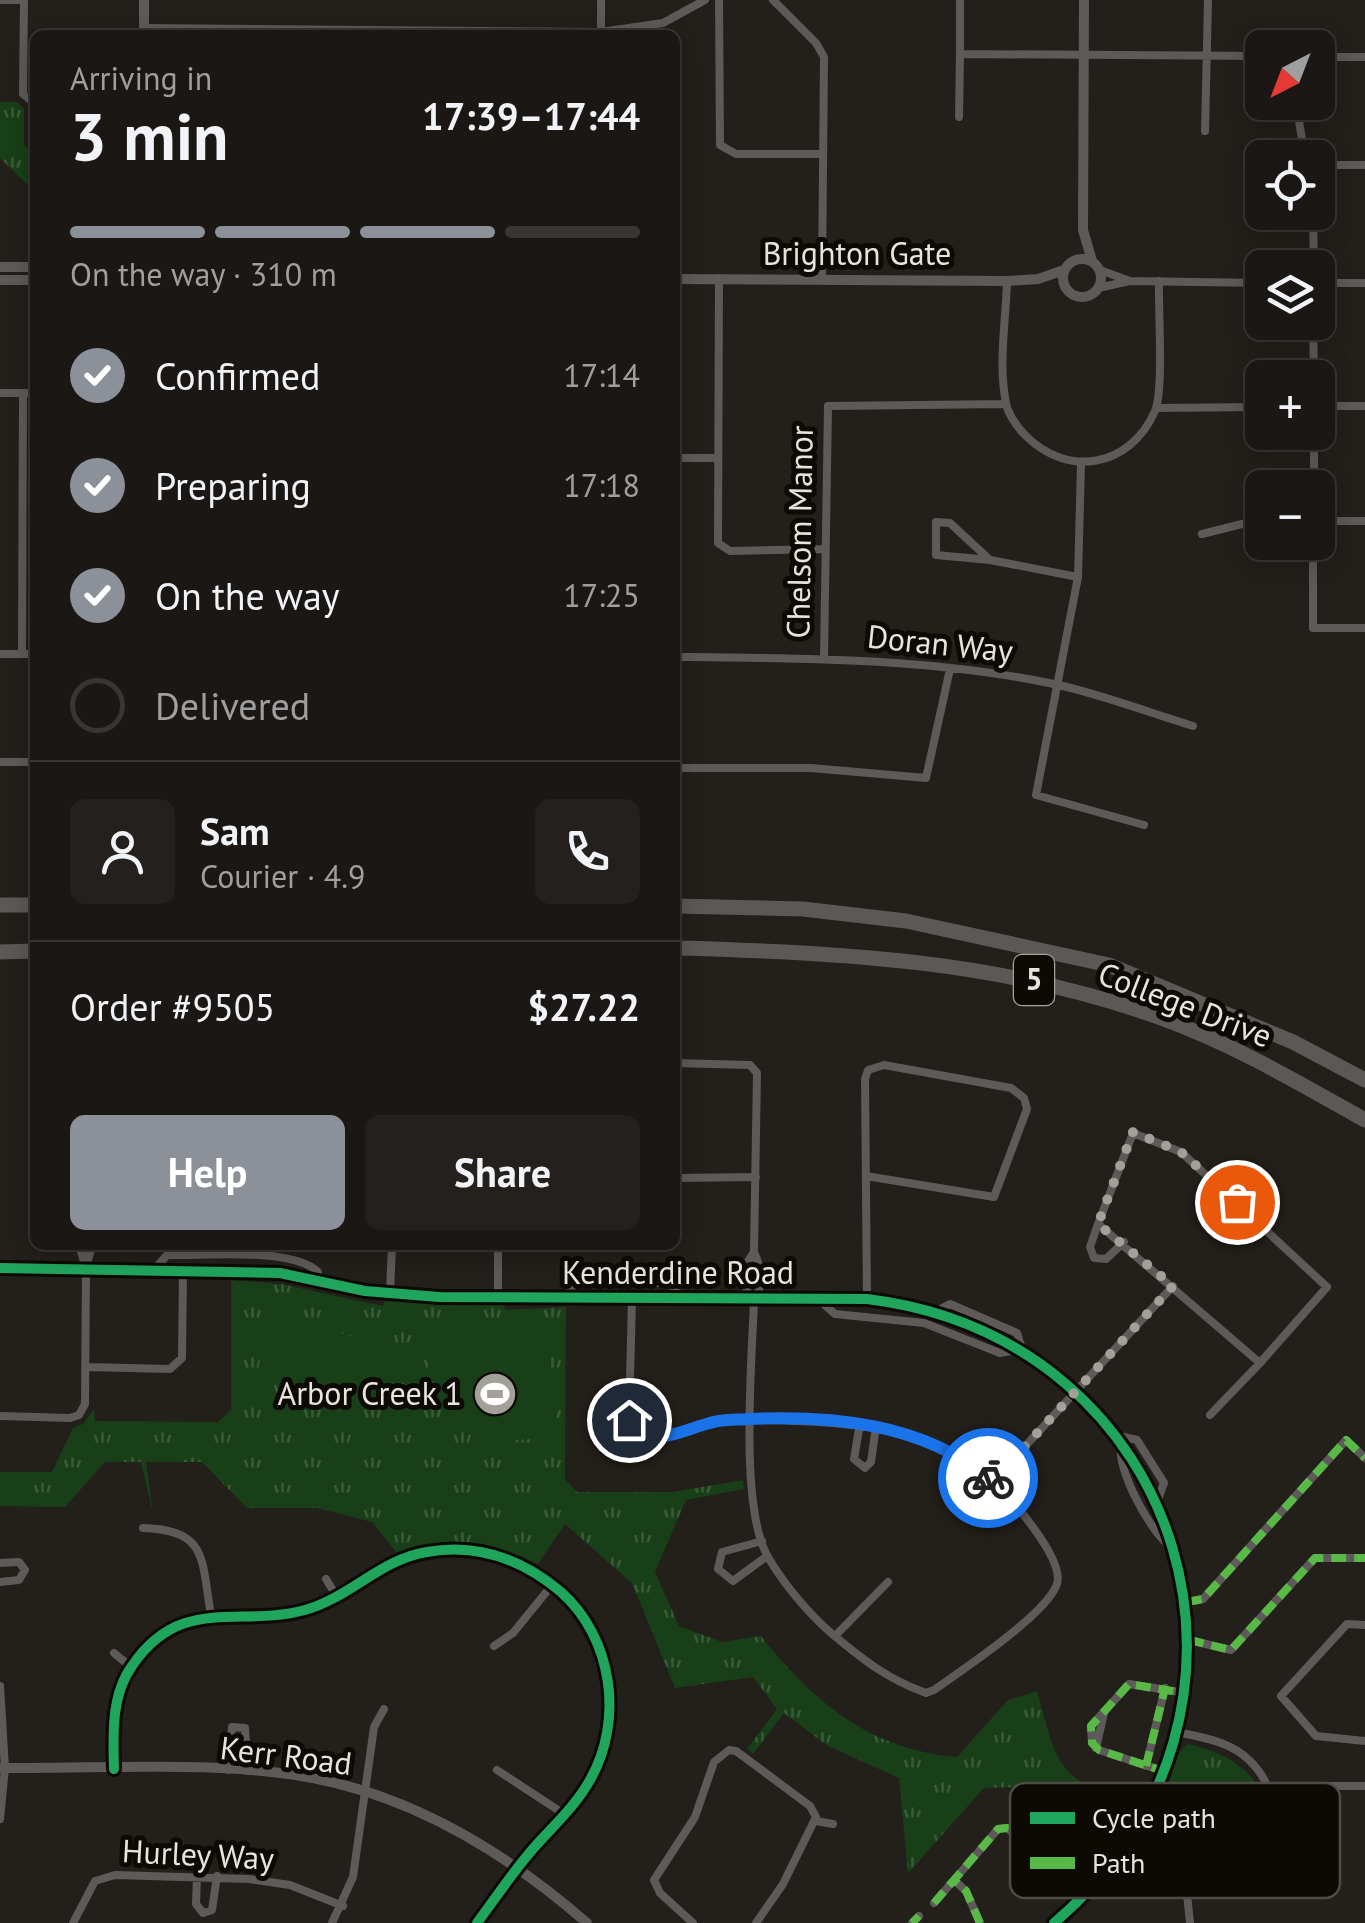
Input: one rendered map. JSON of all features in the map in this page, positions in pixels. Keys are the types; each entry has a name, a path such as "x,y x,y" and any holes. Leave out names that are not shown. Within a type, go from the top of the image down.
{"highway":[{"path":"0,905 30,905"},
{"name":"College Drive","path":"680,906 804,909 906,921 1109,965 1293,1042 1365,1080"},
{"path":"0,948 30,948"},
{"name":"College Drive","path":"680,948 850,954 1028,979 1162,1018 1286,1075 1365,1120"}],"street":[{"path":"0,0 24,0 24,94 30,99"},
{"path":"144,0 144,30"},
{"path":"601,0 601,30"},
{"path":"620,30 663,23 705,0"},
{"path":"718,0 720,145 736,154 824,154"},
{"path":"773,0 816,43 824,57 822,279"},
{"path":"959,117 960,0"},
{"path":"1084,0 1082,230 1073,260 1064,270 1066,289 1083,297 1098,288 1130,281 1245,283"},
{"path":"1205,131 1208,0"},
{"path":"960,54 1245,56"},
{"path":"1335,57 1365,57"},
{"path":"1335,165 1365,165"},
{"path":"1082,230 1096,266 1098,288"},
{"path":"1073,260 1130,281"},
{"path":"0,267 30,267"},
{"name":"Brighton Gate","path":"680,279 1007,280 1038,279 1064,270"},
{"path":"719,278 716,535 724,548 825,550"},
{"name":"Brighton Gate","path":"1038,279 1066,289"},
{"path":"0,280 30,280"},
{"path":"1007,280 1006,404 1017,427 1037,448 1062,461 1081,464 1114,454 1142,432 1156,408 1159,282"},
{"path":"1335,283 1365,283"},
{"path":"0,393 30,393"},
{"path":"22,653 23,393"},
{"name":"Chelsom Manor","path":"824,658 828,406 1006,404"},
{"path":"1335,406 1365,406"},
{"path":"1156,408 1245,407"},
{"path":"680,458 716,458"},
{"path":"1081,464 1078,577 1036,795 1144,825"},
{"path":"1335,522 1365,521"},
{"path":"990,560 950,522 936,522 936,556 990,560 1078,577"},
{"path":"1202,534 1245,523"},
{"path":"1313,560 1312,628 1365,628"},
{"path":"0,654 30,654"},
{"name":"Doran Way","path":"680,657 824,658 950,669 1058,685 1193,726"},
{"path":"680,768 811,768 926,778 950,669"},
{"path":"0,762 30,762"},
{"path":"632,1298 629,1420 634,1432 679,1436 711,1422 751,1419 876,1426 932,1443 984,1474 1031,1523 1057,1577 1054,1589 1018,1628 926,1693 868,1667 818,1622 767,1556 751,1482 751,1419 754,1300 747,1288 747,1263 754,1252 758,1072 750,1065 680,1063"},
{"path":"866,1176 994,1197 1027,1109 1024,1098 1011,1088 884,1065 868,1070 864,1079 868,1300"},
{"path":"1124,1242 1106,1259 1094,1258 1090,1246 1133,1132 1181,1152 1327,1287 1210,1414"},
{"path":"680,1178 756,1178"},
{"path":"1098,1224 1124,1242 1260,1363"},
{"path":"81,1250 86,1268"},
{"path":"0,1416 70,1418 80,1414 85,1404 86,1268 91,1250"},
{"path":"390,1293 392,1250"},
{"path":"498,1250 498,1296"},
{"name":"Kenderdine Road","path":"153,1270 167,1255 274,1257 308,1263 318,1272 316,1280"},
{"name":"Kenderdine Road","path":"0,1268 266,1272 390,1293 868,1300 935,1312 1022,1349 1075,1390 1119,1439 1157,1502 1173,1548 1187,1602 1190,1640 1178,1732 1160,1783"},
{"path":"87,1367 170,1369 178,1365 182,1358 183,1271"},
{"name":"Kenderdine Road","path":"565,1298 576,1283 670,1283 682,1298"},
{"path":"992,1482 1173,1286"},
{"name":"Kenderdine Road","path":"818,1298 835,1314 924,1323 1000,1354 1022,1349"},
{"path":"860,1424 854,1460 865,1468 871,1462 876,1426"},
{"name":"Kenderdine Road","path":"1119,1439 1118,1462 1160,1542 1173,1548"},
{"path":"1187,1602 1204,1599 1346,1440 1365,1458"},
{"path":"984,1474 968,1496 969,1510 983,1510 1002,1490"},
{"path":"143,1528 173,1529 194,1542 200,1552 212,1614"},
{"path":"762,1542 722,1552 718,1569 733,1581 767,1556"},
{"path":"114,1769 116,1704 131,1666 180,1625 212,1614 291,1613 337,1597 398,1560 448,1550 497,1555 552,1584 582,1616 594,1637 609,1686 610,1712 600,1758 580,1796 476,1923"},
{"path":"1190,1640 1231,1650 1314,1558 1365,1558"},
{"path":"0,1563 19,1562 25,1570 18,1580 0,1582"},
{"path":"326,1578 337,1597"},
{"path":"836,1636 888,1582"},
{"path":"494,1646 513,1633 552,1584"},
{"path":"1365,1625 1348,1624 1281,1696 1316,1736 1365,1741"},
{"path":"114,1653 131,1666"},
{"path":"1166,1772 1096,1748 1091,1726 1130,1684 1185,1694"},
{"path":"0,1686 0,1819"},
{"path":"1146,1766 1165,1688"},
{"path":"332,1923 353,1877 374,1727 384,1709"},
{"path":"228,1770 229,1737 232,1727 238,1726 244,1728 248,1740 248,1772"},
{"path":"1178,1732 1240,1753 1264,1783"},
{"path":"694,1923 657,1889 654,1880 695,1817 714,1762 722,1751 736,1751 810,1806 816,1821 783,1884 756,1923"},
{"name":"Kerr Road","path":"2,1768 228,1770 315,1778 367,1792 448,1825 519,1867 587,1923"},
{"path":"498,1770 564,1814"},
{"path":"816,1821 832,1824"},
{"path":"934,1903 998,1829 1010,1830"},
{"name":"Hurley Way","path":"73,1923 90,1888 104,1876 217,1876 290,1885 342,1906"},
{"path":"197,1876 196,1904 204,1913 212,1910 217,1876"},
{"path":"954,1880 966,1891 980,1923"},
{"path":"1073,1898 1077,1903"},
{"name":"Kenderdine Road","path":"1054,1923 1082,1898"},
{"path":"1187,1898 1190,1923"}],"green space":[{"path":"0,102 17,102 24,109 30,187 0,158"},
{"path":"231,1280 281,1284 383,1306 385,1301 504,1304 505,1310 566,1307 565,1479 577,1492 672,1492 743,1480 744,1489 686,1500 655,1572 679,1626 722,1642 761,1636 801,1682 846,1719 897,1744 926,1752 957,1757 1008,1700 1037,1691 1058,1758 1085,1783 1010,1783 1010,1787 984,1788 908,1873 899,1778 828,1746 784,1713 753,1754 747,1749 777,1709 753,1677 675,1688 632,1583 565,1524 538,1564 468,1544 433,1545 397,1553 372,1522 317,1508 247,1508 202,1462 146,1462 153,1513 141,1462 105,1462 65,1507 0,1506 0,1472 52,1472 73,1428 83,1424 94,1409 95,1421 218,1422 231,1410"},
{"path":"278,1311 397,1352 376,1411 258,1367"},
{"name":"Arbor Creek 1","path":"534,1328 550,1362 556,1434 510,1440 487,1436 465,1425 447,1406 432,1380 429,1354 435,1343 468,1332"},
{"path":"1188,1744 1231,1760 1255,1783 1169,1783 1179,1753"}],"marked path":[{"path":"1187,1602 1203,1599 1346,1440 1365,1458"},
{"path":"1189,1640 1231,1650 1315,1558 1365,1558"},
{"path":"1166,1772 1099,1750 1092,1743 1091,1726 1129,1684 1185,1693"},
{"path":"1146,1766 1165,1688"},
{"path":"980,1923 966,1891 954,1880 998,1829 1010,1830"},
{"path":"934,1903 954,1880"},
{"path":"1073,1898 1077,1903"},
{"path":"912,1923 919,1916"}],"cycle path":[{"path":"0,1268 280,1273 365,1291 439,1297 867,1299 977,1328 1066,1384 1131,1459 1172,1548 1187,1644 1173,1743 1154,1783"},
{"path":"114,1769 115,1716 125,1677 151,1644 170,1629 212,1618 305,1610 336,1597 395,1562 427,1552 482,1552 515,1563 561,1592 592,1632 608,1681 607,1732 601,1757 584,1790 477,1923"},
{"path":"1054,1923 1076,1898"}],"way so far":[{"path":"988,1478 992,1482 1173,1286 1098,1224 1133,1132 1181,1152 1237,1202"}],"place":[{"name":"Arbor Creek 1","path":"495,1394"}],"route":[{"path":"629,1420 630,1428 641,1435 679,1436 711,1422 751,1419 876,1426 932,1443 988,1478"}]}
